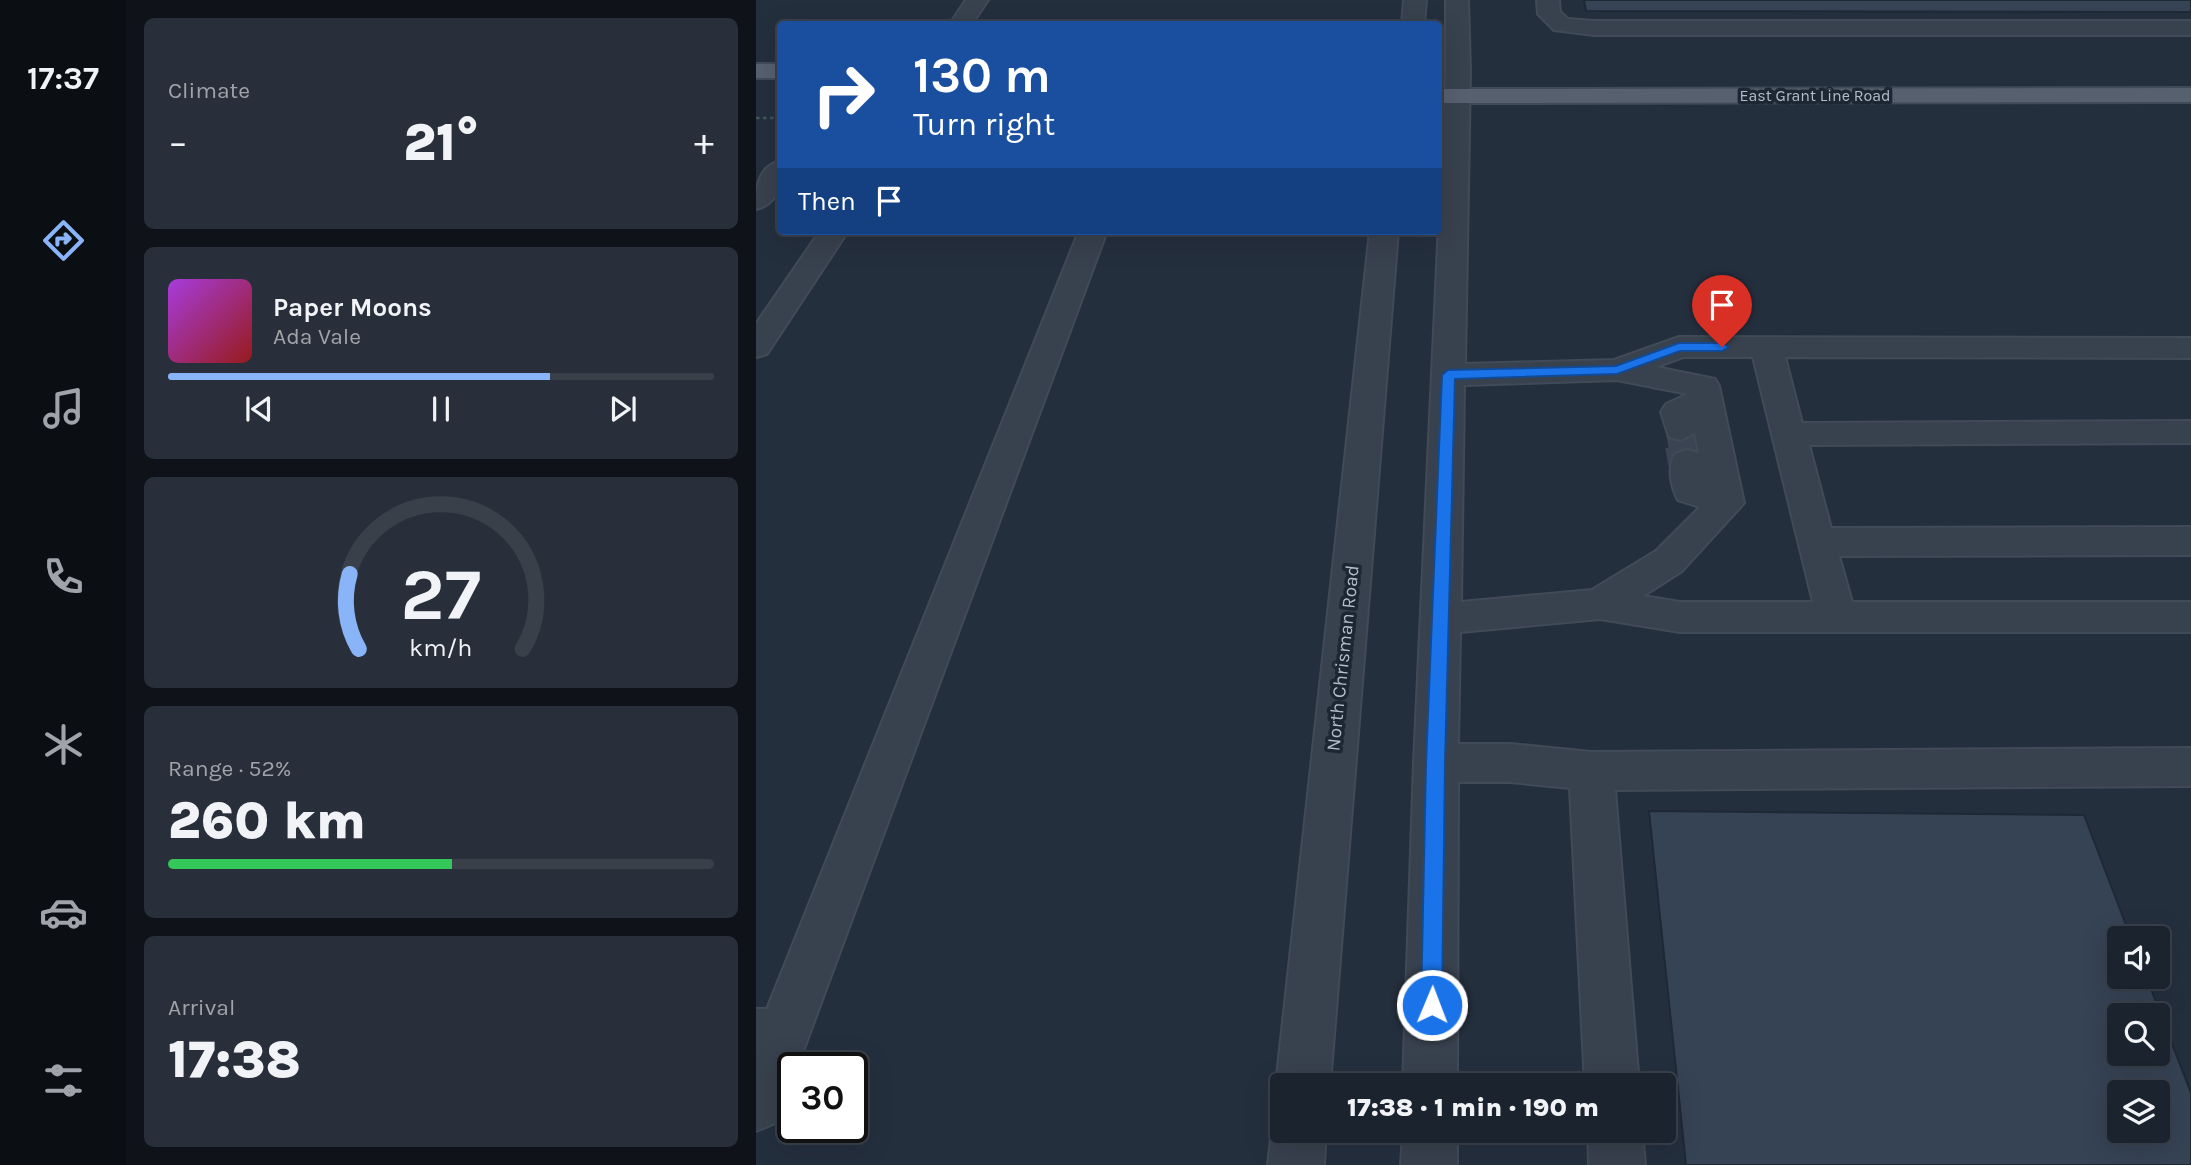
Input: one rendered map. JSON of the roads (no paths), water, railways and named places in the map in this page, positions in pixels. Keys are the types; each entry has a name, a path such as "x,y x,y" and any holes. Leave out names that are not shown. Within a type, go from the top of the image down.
{"main road":[{"path":"756,71 777,71"},
{"name":"East Grant Line Road","path":"1456,81 2191,95"}],"street":[{"path":"963,21 977,0"},
{"path":"1413,21 1415,0"},
{"path":"1430,1073 1457,0"},
{"path":"1548,0 1549,13 1562,25 1594,28 2191,28"},
{"path":"756,201 777,173"},
{"path":"756,347 831,235"},
{"path":"756,1104 770,1035 1091,235"},
{"name":"North Chrisman Road","path":"1304,1073 1315,928 1384,235"},
{"path":"1617,370 1679,347 2191,348"},
{"path":"1766,347 1836,617"},
{"path":"1448,375 1617,370 1703,386 1726,503"},
{"path":"1704,400 1678,412 1691,491 1726,503"},
{"path":"1789,434 2191,432"},
{"path":"1600,604 1669,561 1726,503"},
{"path":"1816,541 2191,541"},
{"path":"1440,620 1600,604 1680,617 2191,617"},
{"path":"1436,763 1510,763 1591,771 2191,767"},
{"path":"1591,771 1611,1073"},
{"path":"1296,1165 1298,1143"},
{"path":"1429,1165 1430,1143"},
{"path":"1616,1143 1617,1165"}],"tunnel":[{"path":"1681,429 1684,447"},
{"path":"1684,445 1687,462"}]}
